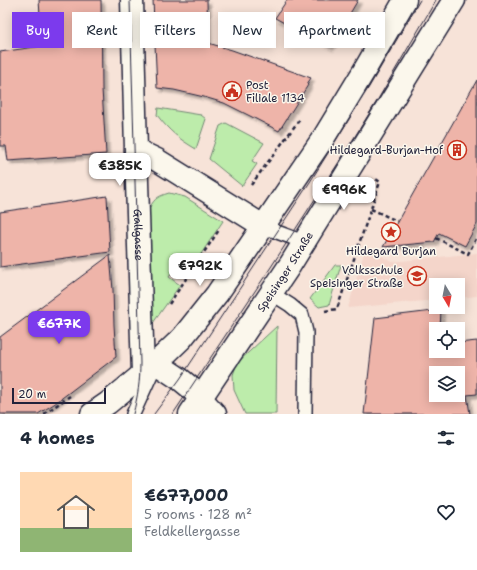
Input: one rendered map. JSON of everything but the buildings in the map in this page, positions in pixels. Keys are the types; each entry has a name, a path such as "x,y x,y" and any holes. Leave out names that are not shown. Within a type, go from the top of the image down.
{"main road":[{"name":"Gallgasse","path":"132,0 136,150 149,368"},
{"path":"92,414 108,403 182,338 217,294 324,137 405,0"},
{"name":"Speisinger Straße","path":"202,409 271,292 304,242 454,0"},
{"path":"136,150 157,160 263,226"},
{"name":"Speisinger Straße","path":"149,368 180,379 191,388 202,409"}],"lane":[{"path":"263,226 304,242"},
{"path":"271,292 302,315 306,332 305,414"},
{"path":"133,414 149,368"}],"path":[{"path":"355,255 380,182"},
{"path":"371,209 398,221"},
{"path":"436,238 468,254 477,237"}],"shaded area":[{"name":"Volksschule Speisinger Straße","path":"366,246 392,262 477,253 477,296 465,297 465,278 429,278 429,301 348,308"}],"green space":[{"path":"158,108 201,115 206,119 196,149 179,138 166,126 157,115"},
{"path":"226,123 264,143 252,161 257,164 242,186 209,159 220,126"},
{"path":"169,193 185,197 223,221 195,263 184,256 169,277 180,285 153,323 151,322 147,212 155,200"},
{"path":"335,265 341,265 329,305 319,307 310,299"},
{"path":"277,326 276,414 245,414 234,390 233,375 237,363"}],"tram line":[{"path":"130,0 140,363 140,376 133,414"},
{"path":"154,414 180,379 310,182 369,87 420,0"},
{"path":"173,414 339,162 377,101 436,0"}],"place":[{"name":"Post Filiale 1134","path":"232,91"},
{"name":"Hildegard-Burjan-Hof","path":"457,150"},
{"name":"Hildegard Burjan","path":"391,232"},
{"name":"Volksschule Speisinger Straße","path":"417,276"}]}
